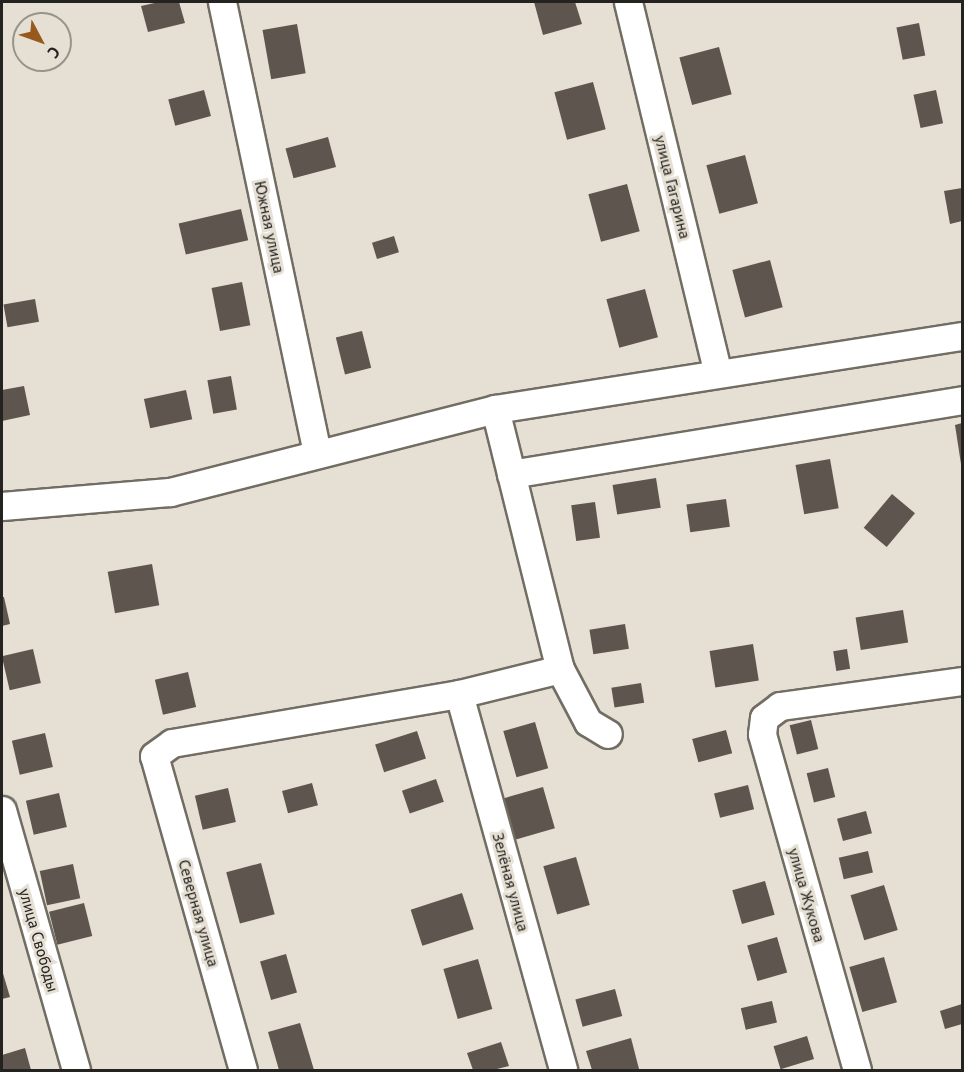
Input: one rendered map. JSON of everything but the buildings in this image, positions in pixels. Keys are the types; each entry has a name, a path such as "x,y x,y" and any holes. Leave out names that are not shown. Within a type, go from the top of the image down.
{"street":[{"name":"Южная улица","path":"222,2 317,453"},
{"name":"улица Гагарина","path":"627,2 718,373"},
{"path":"2,506 170,492 495,409 963,336"},
{"path":"511,474 963,400"},
{"path":"495,409 560,669 588,722 608,734"},
{"path":"459,694 560,669"},
{"name":"улица Жукова","path":"857,1071 762,734 764,718 780,706 963,681"},
{"name":"Северная улица","path":"243,1071 154,756 172,743 459,694"},
{"name":"Зелёная улица","path":"459,694 562,1071"},
{"name":"улица Свободы","path":"2,810 76,1071"}]}
